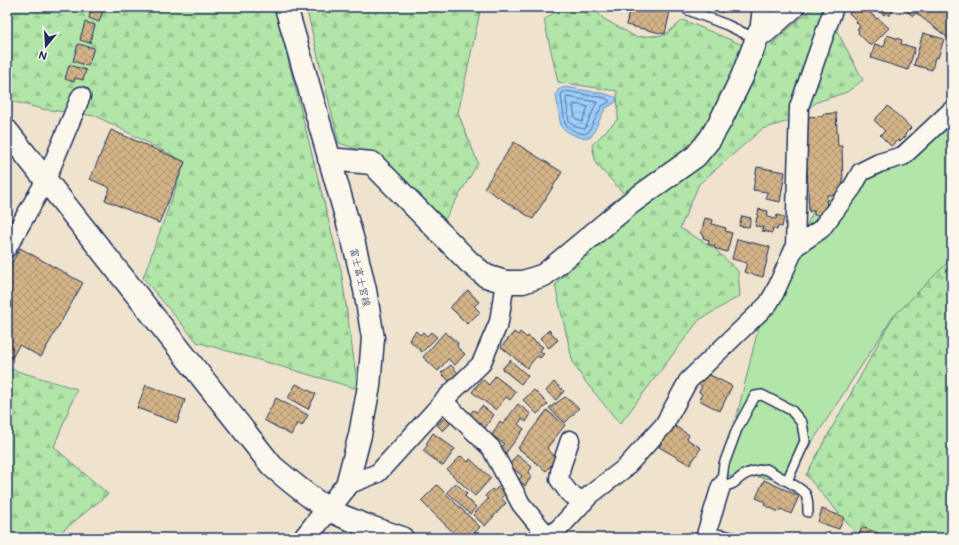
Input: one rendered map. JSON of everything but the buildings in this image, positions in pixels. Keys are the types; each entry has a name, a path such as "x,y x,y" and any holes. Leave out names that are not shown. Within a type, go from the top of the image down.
{"street":[{"name":"富士富士宮線","path":"286,7 354,244 365,290 373,338 369,386 360,435 347,485 305,538"},
{"path":"329,159 372,163 470,262 486,276 504,282 523,282 544,276 632,202 696,156 710,139 742,77 757,36 762,7"},
{"path":"757,36 765,32 793,7"},
{"path":"443,401 491,448 521,504 549,538 590,495 625,468 664,425 688,381 768,304 795,247 799,107 834,7"},
{"path":"7,248 46,180 81,96"},
{"path":"795,247 821,229 852,188 861,172 879,163 903,156 952,110"},
{"path":"7,131 272,466 311,498 329,509 353,521 402,538"},
{"path":"347,485 378,473 443,401 481,364 499,322 504,282"},
{"path":"570,440 561,467 559,479 569,493 584,502"},
{"path":"706,535 721,486"}],"lane":[{"path":"688,10 757,36"},
{"path":"786,481 805,441 802,423 791,410 762,395 755,396 737,429 724,464 721,486 731,485 744,475 766,469 786,481 805,492 808,499 808,512"},
{"path":"706,535 736,538"}],"green space":[{"path":"7,7 275,7 341,270 358,389 197,342 143,278 185,162 96,116 42,109 7,100"},
{"path":"306,7 481,7 458,113 478,163 445,219 374,155 339,143"},
{"path":"562,7 592,7 604,19 636,37 665,35 683,20 762,53 813,7 829,7 830,18 863,80 847,92 817,102 789,121 762,129 699,184 680,228 714,248 738,271 740,296 699,320 620,424 584,380 573,363 555,285 632,202 596,164 592,145 618,119 617,91 558,82 544,20"},
{"path":"952,99 952,262 893,317 787,481 744,475 722,477 759,325 814,210 879,163"},
{"path":"952,258 952,538 860,538 806,475 893,317"},
{"path":"7,368 77,389 54,447 108,494 54,538 7,538"}],"water":[{"path":"565,87 606,94 617,98 616,102 605,109 591,137 579,137 561,127 556,95 558,90"}]}
